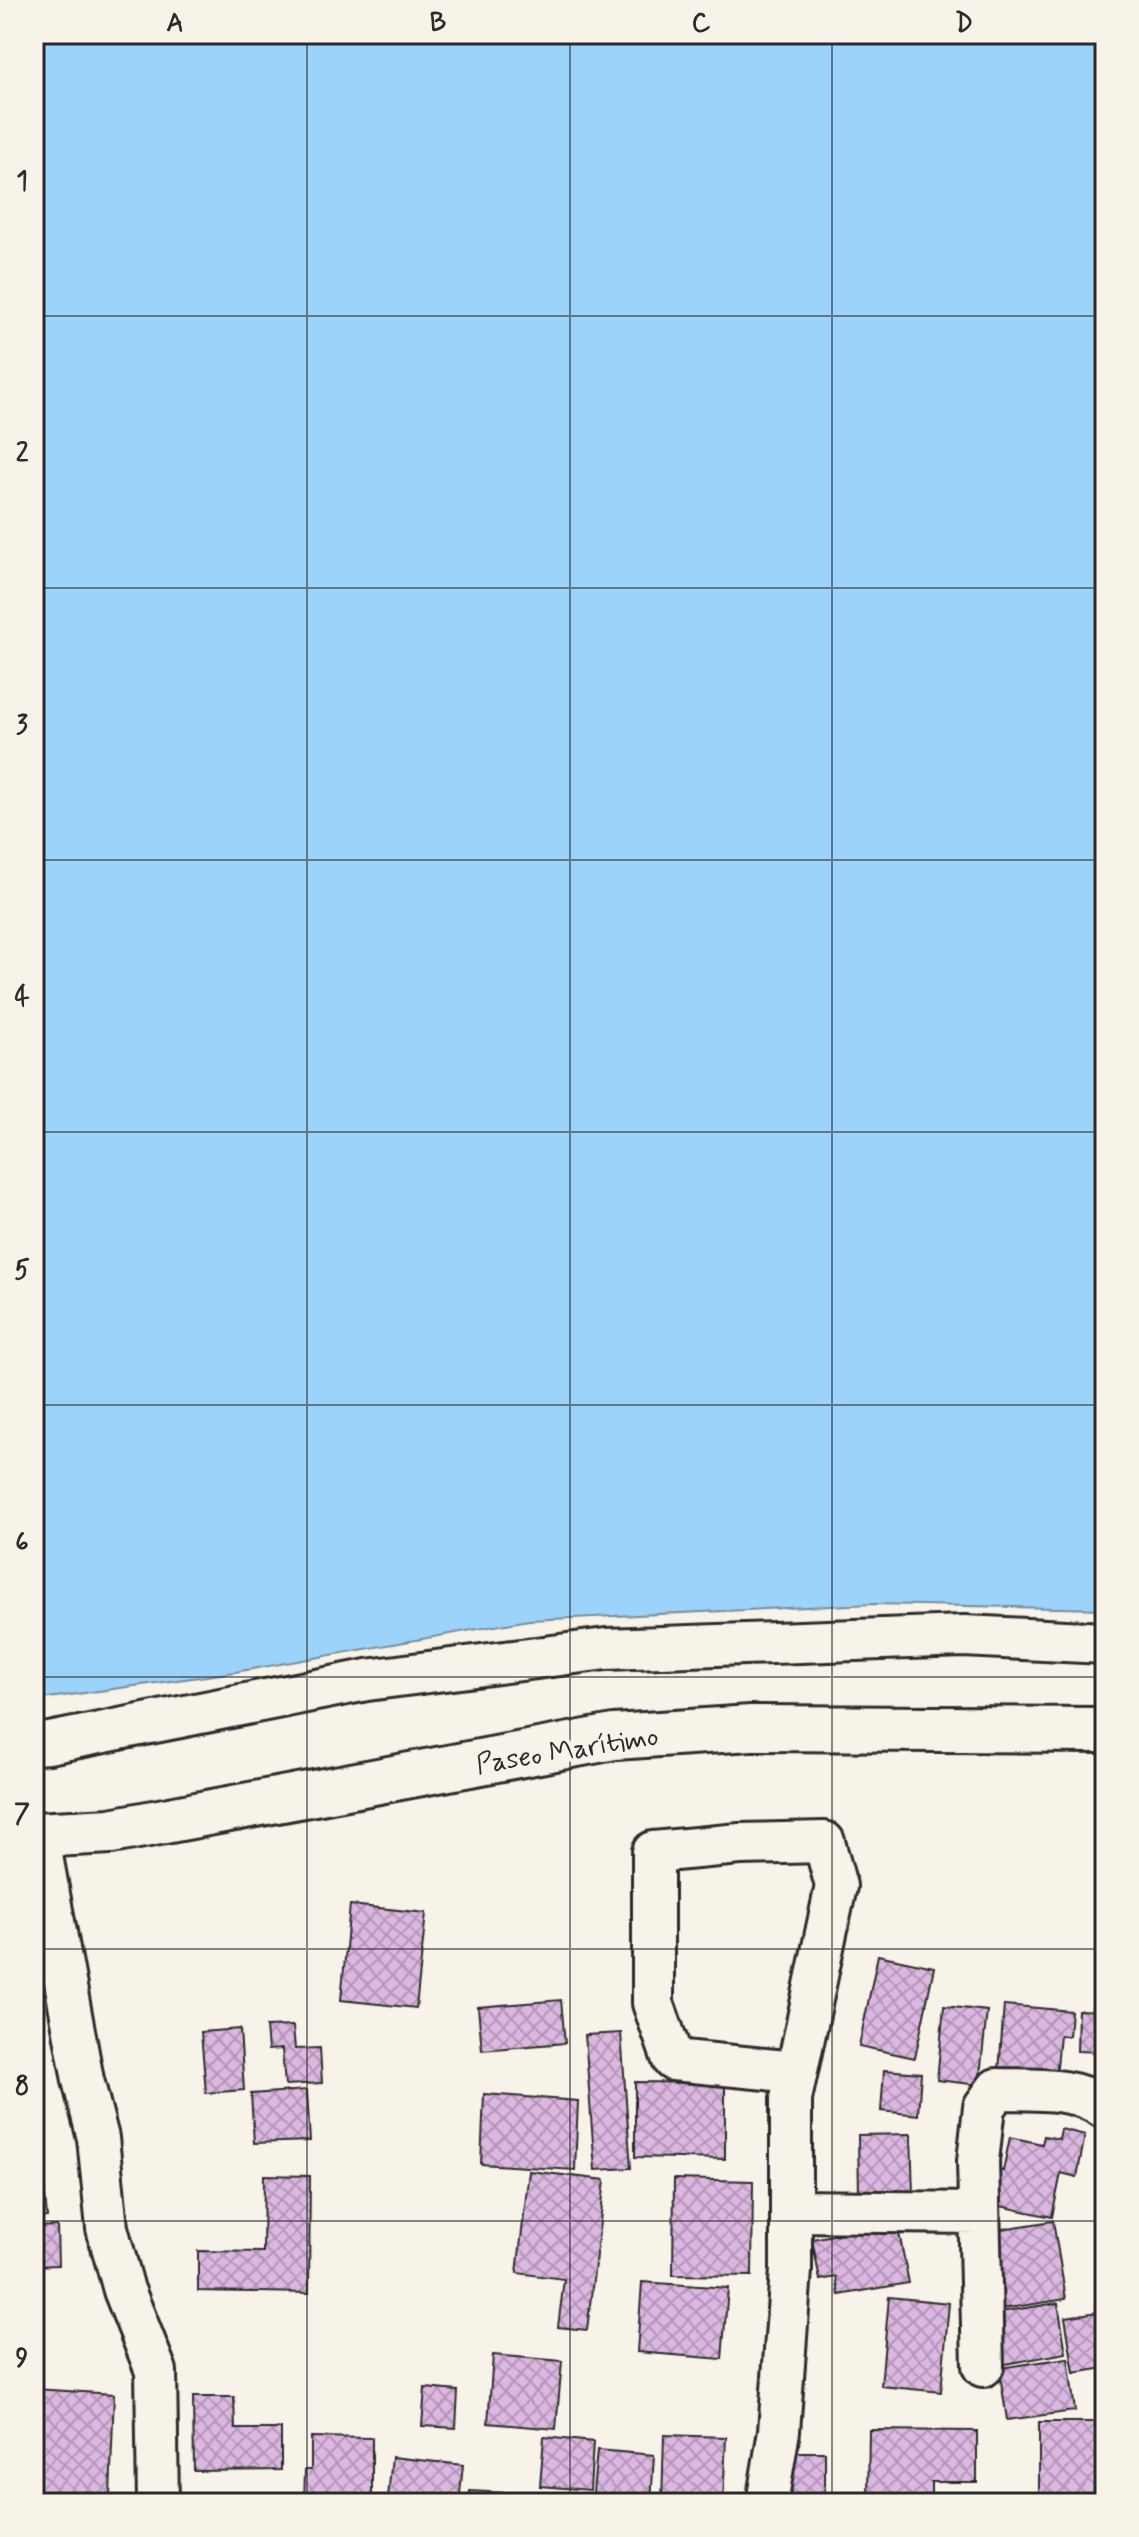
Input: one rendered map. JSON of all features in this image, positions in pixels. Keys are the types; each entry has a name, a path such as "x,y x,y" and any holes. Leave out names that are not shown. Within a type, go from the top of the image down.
{"street":[{"path":"34,1744 367,1680 606,1649 964,1636 1105,1643"},
{"name":"Paseo Marítimo","path":"36,1834 111,1831 614,1737 751,1728 1105,1730"},
{"path":"36,1834 83,2080 98,2138 107,2228 124,2290 156,2371 158,2503"},
{"path":"767,2503 779,2431 791,2270 791,2099 836,1886 824,1842 740,1844 653,1852 653,2003 673,2060 796,2072"},
{"path":"983,2366 978,2161 984,2107 997,2089 1070,2091 1093,2099 1105,2108"},
{"path":"791,2211 979,2213"}],"water":[{"path":"34,34 1105,34 1105,1609 873,1604 529,1620 235,1672 34,1700"}],"building":[{"path":"350,1905 426,1913 416,2008 341,2000"},
{"path":"878,1955 934,1967 915,2058 859,2046"},
{"path":"561,2000 565,2043 482,2050 478,2007"},
{"path":"1004,2005 1071,2011 1069,2036 1060,2035 1056,2077 999,2071"},
{"path":"944,2006 987,2011 979,2085 937,2080"},
{"path":"1078,2010 1105,2011 1105,2052 1077,2051"},
{"path":"293,2026 295,2049 320,2048 322,2083 285,2085 282,2049 268,2050 266,2027"},
{"path":"240,2029 244,2090 206,2093 201,2032"},
{"path":"621,2033 631,2168 595,2170 585,2035"},
{"path":"884,2070 921,2073 918,2115 881,2111"},
{"path":"635,2082 725,2083 725,2159 635,2157"},
{"path":"307,2090 310,2141 254,2143 251,2094"},
{"path":"484,2094 578,2101 575,2170 481,2164"},
{"path":"1061,2129 1085,2135 1077,2177 1061,2173 1052,2217 986,2203 993,2169 1003,2171 1010,2137 1042,2144 1044,2136 1059,2139"},
{"path":"911,2134 913,2194 859,2195 858,2135"},
{"path":"34,2163 42,2163 47,2217 34,2218"},
{"path":"529,2171 605,2180 587,2330 558,2327 564,2279 517,2273"},
{"path":"264,2175 310,2176 309,2293 198,2291 198,2251 263,2252"},
{"path":"674,2179 753,2181 752,2276 673,2275"},
{"path":"1053,2221 1066,2299 1002,2309 989,2231"},
{"path":"897,2223 909,2283 839,2295 836,2277 820,2280 812,2239"},
{"path":"57,2226 58,2265 34,2266 34,2227"},
{"path":"642,2282 728,2288 722,2359 637,2352"},
{"path":"889,2297 949,2303 941,2392 881,2386"},
{"path":"1058,2303 1066,2353 1000,2365 993,2324 1002,2323 1000,2312"},
{"path":"1105,2311 1105,2368 1074,2373 1065,2317"},
{"path":"493,2355 562,2361 556,2429 488,2423"},
{"path":"1068,2358 1075,2411 1007,2420 999,2368"},
{"path":"425,2388 458,2391 456,2428 422,2426"},
{"path":"34,2389 114,2394 110,2496 34,2492"},
{"path":"193,2397 234,2397 235,2429 281,2429 281,2470 194,2471"},
{"path":"1039,2422 1105,2422 1105,2503 1039,2503"},
{"path":"869,2430 977,2431 977,2482 931,2482 931,2500 868,2499"},
{"path":"664,2435 726,2437 723,2503 662,2503"},
{"path":"311,2437 372,2438 372,2503 304,2503 305,2470 311,2470"},
{"path":"544,2437 593,2442 590,2490 540,2486"},
{"path":"597,2450 654,2455 651,2503 592,2503"},
{"path":"788,2452 825,2452 825,2502 864,2503 784,2503"},
{"path":"392,2457 463,2465 459,2503 388,2497"},
{"path":"470,2491 505,2493 504,2503 469,2503"},
{"path":"556,2494 574,2495 574,2503 556,2503"}]}
